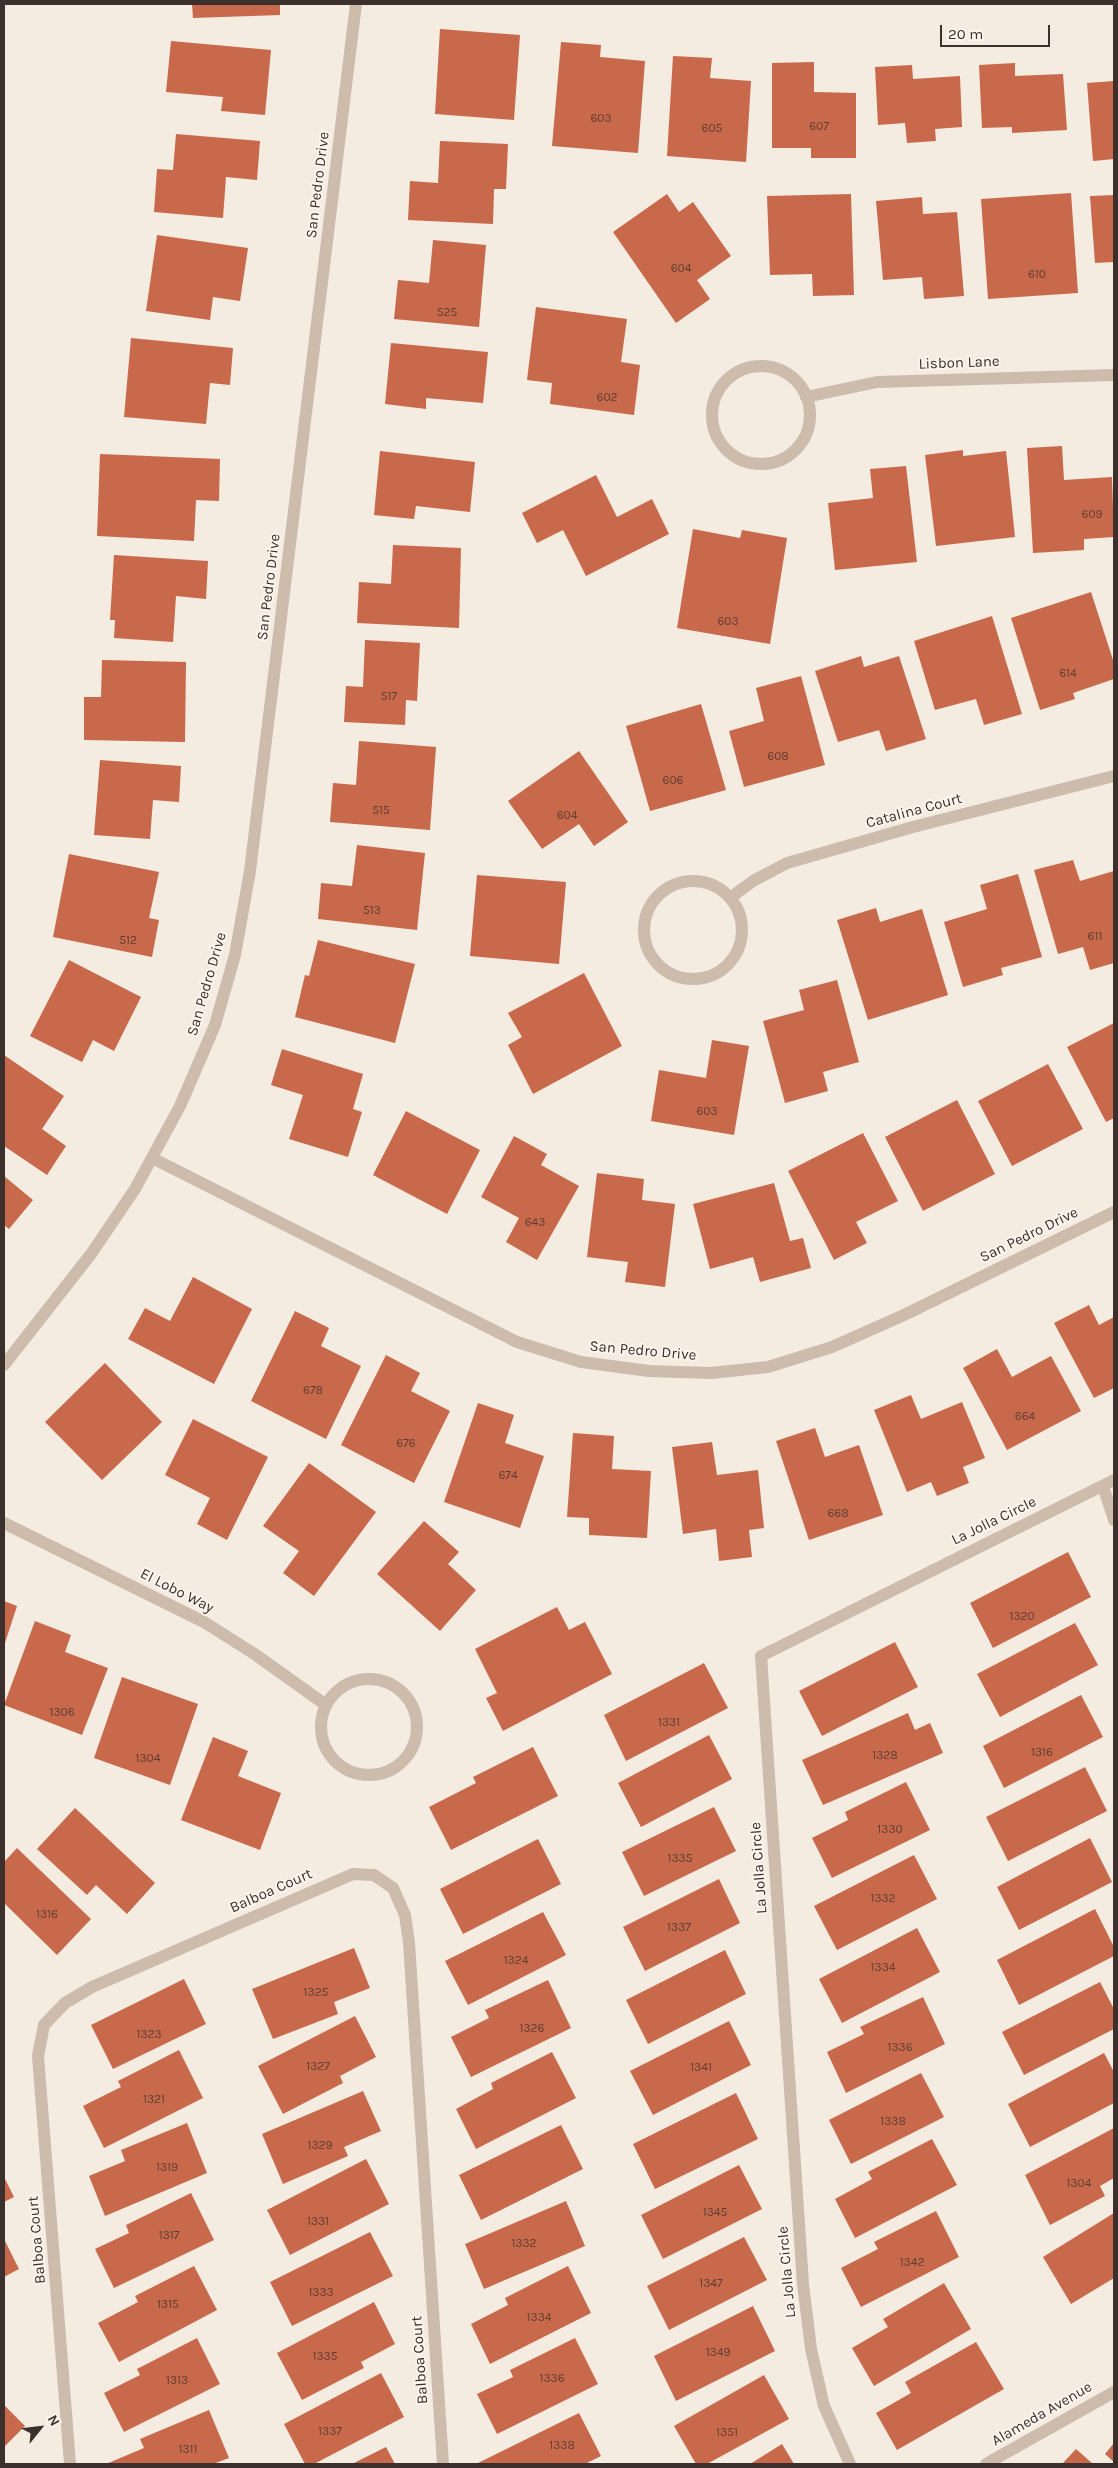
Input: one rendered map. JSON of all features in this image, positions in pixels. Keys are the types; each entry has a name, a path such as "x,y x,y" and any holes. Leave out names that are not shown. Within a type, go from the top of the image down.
{"street":[{"name":"San Pedro Drive","path":"4,1365 91,1254 135,1189 180,1106 215,1025 235,955 250,871 356,4"},
{"path":"750,367 767,367 784,372 797,382 806,397 810,412 808,427 802,441 793,453 780,461 764,464 749,463 735,457 723,447 715,434 712,417 714,400 722,385 735,374 750,367"},
{"name":"Lisbon Lane","path":"806,397 877,382 1114,375"},
{"name":"Catalina Court","path":"730,898 753,881 787,863 923,825 1114,776"},
{"path":"688,881 704,882 718,888 730,898 738,913 742,930 739,946 730,962 718,972 702,978 684,978 669,973 656,962 647,949 644,934 645,918 650,904 661,892 674,884 688,881"},
{"name":"San Pedro Drive","path":"152,1158 517,1342 580,1362 649,1371 711,1373 768,1367 832,1347 904,1315 1114,1212"},
{"path":"1109,1483 1114,1520"},
{"name":"La Jolla Circle","path":"850,2464 824,2406 811,2348 803,2284 761,1656 1109,1483"},
{"name":"El Lobo Way","path":"4,1523 204,1622 256,1655 326,1705"},
{"path":"362,1679 376,1679 391,1684 403,1693 412,1705 416,1719 416,1735 412,1749 402,1762 388,1772 372,1775 355,1773 340,1765 329,1753 322,1737 321,1720 326,1705 335,1692 347,1684 362,1679"},
{"name":"Balboa Court","path":"70,2464 38,2056 44,2025 65,2003 92,1987 353,1874 374,1875 393,1888 405,1914 409,1943 443,2464"},
{"name":"Alameda Avenue","path":"986,2464 1114,2392"}],"building":[{"path":"192,4 280,4 280,15 193,18"},
{"path":"440,29 520,35 514,120 435,114"},
{"path":"171,41 271,50 265,115 221,111 223,97 166,92"},
{"path":"561,42 601,45 600,57 645,61 638,153 552,146"},
{"path":"673,56 712,58 710,78 751,81 746,162 667,156"},
{"path":"814,62 814,92 856,93 856,158 811,158 811,148 772,148 772,63"},
{"path":"1015,63 1015,76 1063,74 1067,130 1012,133 1012,127 982,128 979,65"},
{"path":"912,65 913,79 960,76 962,127 935,129 936,141 907,143 905,123 878,125 875,67"},
{"path":"1114,81 1114,159 1093,161 1087,83"},
{"path":"176,134 260,141 257,180 226,177 223,218 154,212 157,169 173,170"},
{"path":"440,141 508,144 506,189 494,189 493,224 408,220 410,181 438,183"},
{"path":"1071,193 1078,293 988,299 981,199"},
{"path":"667,194 679,212 693,202 731,256 697,280 710,299 676,323 613,232"},
{"path":"851,194 854,295 813,296 812,274 770,275 767,196"},
{"path":"1114,195 1114,262 1095,263 1090,196"},
{"path":"922,197 923,214 957,212 964,296 924,299 922,277 883,280 876,201"},
{"path":"157,235 248,248 240,301 213,297 210,320 146,311"},
{"path":"433,240 486,245 479,327 394,319 398,280 429,283"},
{"path":"536,307 627,319 621,362 640,365 634,415 550,404 552,383 527,380"},
{"path":"131,338 233,348 230,385 210,383 206,424 124,417"},
{"path":"391,343 488,352 483,403 426,398 426,409 385,404"},
{"path":"1062,446 1064,480 1112,477 1114,537 1084,539 1084,550 1033,553 1027,448"},
{"path":"963,450 963,456 1006,451 1015,537 936,546 925,455"},
{"path":"380,451 475,462 470,512 416,506 414,519 374,515"},
{"path":"100,454 220,459 219,501 196,500 194,541 97,536"},
{"path":"906,466 917,562 835,570 828,503 873,498 870,469"},
{"path":"596,475 617,517 652,499 669,534 586,576 563,530 537,543 522,513"},
{"path":"693,529 740,538 742,530 787,538 770,644 677,628"},
{"path":"393,545 461,548 459,628 357,623 359,582 391,584"},
{"path":"114,555 208,561 206,599 176,596 173,642 114,638 115,620 110,620"},
{"path":"1091,592 1114,663 1114,679 1073,693 1075,699 1040,710 1011,618"},
{"path":"992,616 1022,714 984,725 976,699 935,710 914,641"},
{"path":"365,640 420,643 417,701 406,700 405,725 344,722 346,686 363,687"},
{"path":"861,656 864,667 899,656 926,739 886,751 879,730 838,742 815,671"},
{"path":"102,660 186,662 185,742 84,740 84,697 101,697"},
{"path":"801,676 825,765 744,787 729,731 764,721 756,688"},
{"path":"701,704 726,790 650,811 626,726"},
{"path":"359,741 436,747 430,830 330,822 333,783 356,785"},
{"path":"579,751 628,822 594,846 579,824 542,849 508,801"},
{"path":"100,760 181,766 179,802 153,800 150,839 94,835"},
{"path":"357,845 425,853 417,930 318,919 321,883 352,886"},
{"path":"69,854 159,872 149,918 159,920 152,957 53,937"},
{"path":"1073,860 1080,881 1114,871 1114,963 1090,970 1083,947 1058,954 1034,870"},
{"path":"1018,874 1042,957 1001,968 1003,975 963,987 944,922 987,909 980,885"},
{"path":"477,875 566,882 559,964 470,956"},
{"path":"876,908 880,922 922,909 948,995 868,1020 837,920"},
{"path":"318,940 415,964 395,1043 295,1017 305,975 309,976"},
{"path":"69,960 141,997 114,1051 93,1040 82,1062 30,1036"},
{"path":"584,973 622,1046 533,1094 508,1045 522,1037 508,1013"},
{"path":"837,980 859,1062 823,1072 828,1091 785,1103 763,1021 804,1010 799,990"},
{"path":"1114,1023 1114,1118 1106,1122 1067,1047"},
{"path":"712,1040 749,1046 734,1135 651,1121 659,1070 706,1078"},
{"path":"282,1049 363,1074 353,1109 362,1112 348,1157 289,1139 303,1095 271,1085"},
{"path":"4,1055 64,1096 42,1129 66,1146 47,1175 4,1146"},
{"path":"1048,1064 1083,1129 1012,1166 978,1101"},
{"path":"957,1100 995,1174 923,1211 885,1137"},
{"path":"406,1111 480,1150 447,1214 373,1175"},
{"path":"863,1133 898,1201 856,1222 867,1243 834,1260 788,1171"},
{"path":"514,1136 547,1154 541,1165 579,1186 537,1260 506,1242 519,1218 481,1197"},
{"path":"597,1173 644,1179 642,1200 675,1204 665,1287 625,1282 628,1262 587,1257"},
{"path":"4,1176 33,1200 9,1229 4,1225"},
{"path":"774,1183 790,1241 803,1238 811,1268 760,1282 753,1257 710,1269 693,1204"},
{"path":"193,1277 252,1309 214,1384 128,1339 145,1308 170,1321"},
{"path":"1089,1305 1099,1325 1114,1317 1114,1388 1094,1398 1054,1323"},
{"path":"295,1311 329,1328 321,1346 361,1366 326,1439 251,1401"},
{"path":"997,1349 1012,1377 1051,1356 1081,1411 1007,1450 963,1368"},
{"path":"386,1355 420,1373 411,1391 450,1411 414,1483 341,1445"},
{"path":"105,1363 162,1422 102,1480 45,1422"},
{"path":"911,1395 921,1419 962,1402 985,1458 963,1467 969,1483 937,1496 931,1482 907,1492 874,1410"},
{"path":"478,1403 514,1415 505,1443 544,1456 520,1528 444,1502"},
{"path":"193,1419 268,1457 227,1540 197,1524 210,1498 165,1475"},
{"path":"815,1428 825,1457 859,1445 883,1515 809,1540 776,1441"},
{"path":"573,1433 614,1436 612,1469 651,1471 647,1538 589,1535 589,1518 567,1517"},
{"path":"712,1442 717,1475 758,1470 764,1528 749,1530 752,1557 719,1561 716,1529 683,1534 672,1447"},
{"path":"309,1463 376,1512 314,1596 283,1573 299,1551 263,1526"},
{"path":"424,1521 459,1552 448,1564 476,1590 440,1631 377,1574"},
{"path":"1068,1552 1091,1597 993,1648 970,1603"},
{"path":"4,1601 17,1606 4,1646"},
{"path":"557,1607 569,1630 585,1622 612,1674 503,1731 486,1698 497,1693 475,1649"},
{"path":"35,1621 71,1635 65,1652 108,1668 82,1735 4,1705"},
{"path":"1075,1623 1098,1665 1000,1717 977,1674"},
{"path":"895,1642 918,1687 822,1736 799,1691"},
{"path":"704,1663 728,1708 626,1761 604,1715"},
{"path":"122,1677 198,1704 170,1785 94,1758"},
{"path":"1081,1695 1103,1737 1004,1788 983,1746"},
{"path":"908,1713 915,1730 930,1723 943,1753 823,1805 802,1760"},
{"path":"709,1735 732,1779 641,1827 618,1783"},
{"path":"213,1737 248,1751 238,1776 281,1793 260,1850 181,1820"},
{"path":"533,1747 558,1796 451,1850 429,1807 476,1783 473,1777"},
{"path":"1085,1767 1107,1811 1008,1861 986,1817"},
{"path":"906,1782 930,1830 832,1878 812,1838 848,1820 845,1812"},
{"path":"714,1807 736,1851 644,1896 622,1852"},
{"path":"75,1808 155,1883 127,1914 96,1885 87,1895 37,1849"},
{"path":"1090,1838 1112,1882 1019,1930 997,1887"},
{"path":"538,1839 561,1884 463,1934 440,1889"},
{"path":"17,1848 91,1919 57,1955 4,1903 4,1862"},
{"path":"914,1855 937,1899 837,1950 814,1906"},
{"path":"719,1879 740,1923 645,1971 623,1927"},
{"path":"1095,1909 1114,1947 1114,1956 1019,2005 997,1960"},
{"path":"543,1912 566,1955 468,2005 445,1961"},
{"path":"917,1928 940,1972 842,2023 819,1979"},
{"path":"354,1948 370,1988 334,2002 338,2014 273,2039 252,1989"},
{"path":"725,1950 746,1994 648,2044 626,2000"},
{"path":"184,1979 206,2024 113,2069 91,2025"},
{"path":"548,1980 571,2028 471,2077 451,2037 489,2018 485,2010"},
{"path":"1100,1982 1114,2009 1114,2029 1024,2075 1002,2032"},
{"path":"923,1997 945,2044 846,2093 827,2052 864,2034 860,2027"},
{"path":"355,2016 376,2057 340,2076 343,2083 283,2114 258,2066"},
{"path":"729,2021 751,2065 653,2115 630,2071"},
{"path":"179,2050 203,2098 104,2148 83,2106 121,2087 118,2081"},
{"path":"552,2052 576,2098 476,2149 456,2109 493,2089 491,2083"},
{"path":"1104,2053 1114,2072 1114,2103 1030,2147 1008,2104"},
{"path":"921,2073 944,2117 851,2164 829,2120"},
{"path":"363,2091 381,2131 344,2147 348,2156 283,2184 262,2134"},
{"path":"736,2093 758,2139 655,2189 633,2144"},
{"path":"187,2123 207,2173 105,2216 89,2176 125,2161 121,2150"},
{"path":"561,2125 583,2169 481,2220 459,2175"},
{"path":"1114,2128 1114,2178 1100,2186 1105,2196 1050,2225 1025,2175"},
{"path":"932,2139 957,2185 855,2238 835,2199 872,2179 868,2172"},
{"path":"366,2159 389,2204 290,2255 267,2210"},
{"path":"739,2165 762,2209 663,2259 641,2215"},
{"path":"4,2177 14,2197 4,2202"},
{"path":"191,2193 214,2240 114,2288 95,2249 129,2233 126,2225"},
{"path":"566,2201 585,2246 484,2289 465,2244"},
{"path":"936,2211 959,2257 861,2307 841,2268 878,2249 874,2242"},
{"path":"1114,2213 1114,2278 1071,2304 1043,2257"},
{"path":"370,2232 393,2276 292,2326 270,2282"},
{"path":"744,2237 767,2280 669,2330 647,2286"},
{"path":"4,2239 19,2269 4,2277"},
{"path":"194,2266 217,2310 119,2362 98,2323 138,2302 135,2296"},
{"path":"568,2266 591,2313 490,2364 471,2324 508,2305 505,2298"},
{"path":"944,2283 971,2329 874,2386 852,2348 888,2327 883,2319"},
{"path":"374,2302 395,2344 361,2362 364,2368 302,2400 277,2353"},
{"path":"753,2306 775,2351 676,2401 654,2356"},
{"path":"197,2338 220,2384 124,2432 104,2393 140,2375 137,2369"},
{"path":"575,2338 598,2384 497,2434 477,2394 513,2377 510,2370"},
{"path":"976,2342 1004,2389 897,2450 876,2413 911,2393 905,2382"},
{"path":"381,2373 404,2417 314,2464 305,2464 284,2424"},
{"path":"764,2375 789,2419 707,2464 696,2464 674,2426"},
{"path":"4,2405 25,2426 4,2447"},
{"path":"209,2410 229,2458 213,2464 106,2464 144,2448 140,2439"},
{"path":"579,2413 601,2456 585,2464 476,2464"},
{"path":"1114,2443 1114,2462 1105,2454"},
{"path":"782,2444 794,2464 750,2464"},
{"path":"386,2447 395,2464 352,2464"},
{"path":"1076,2449 1093,2464 1062,2464"}]}
